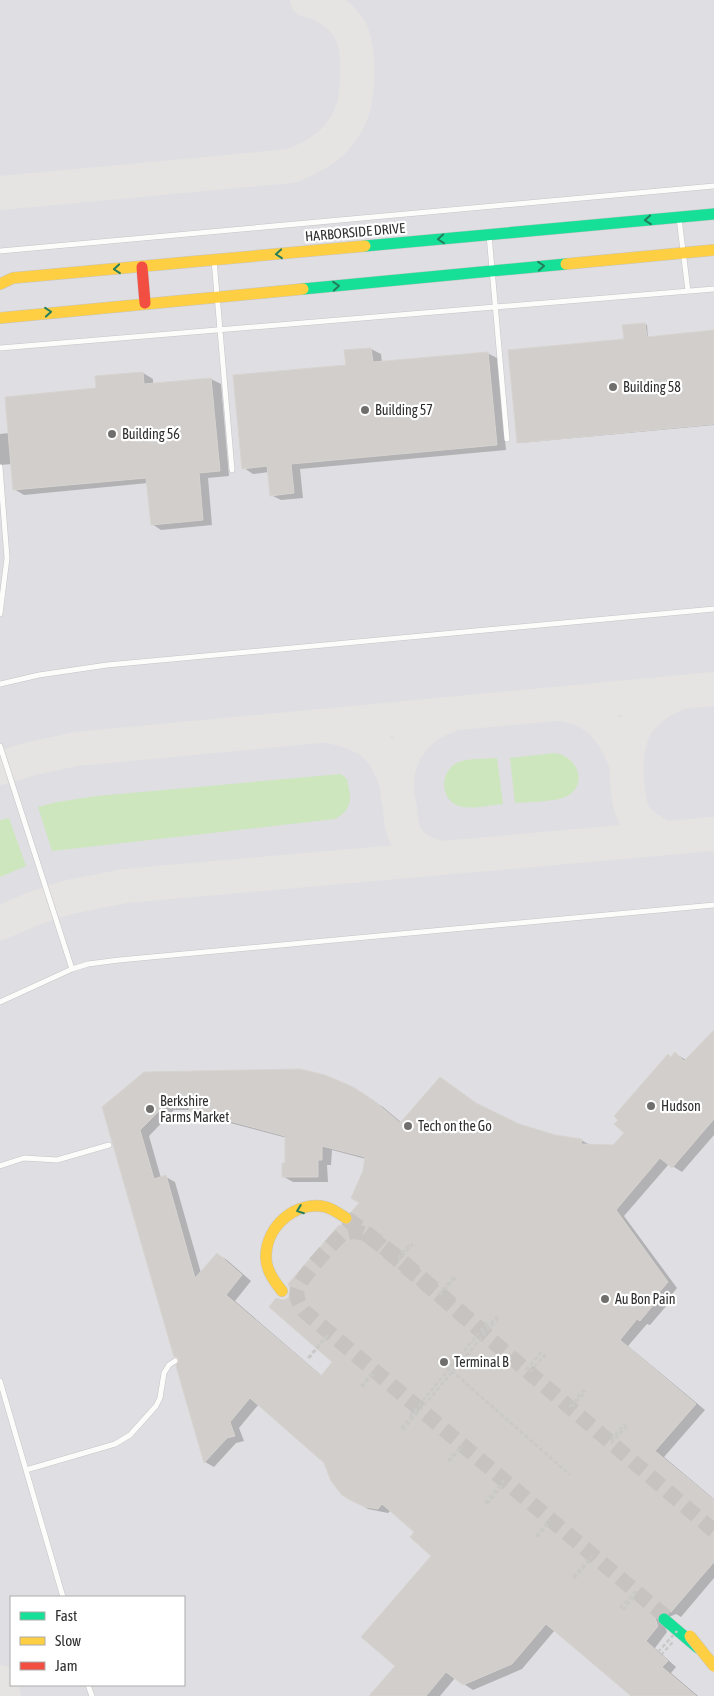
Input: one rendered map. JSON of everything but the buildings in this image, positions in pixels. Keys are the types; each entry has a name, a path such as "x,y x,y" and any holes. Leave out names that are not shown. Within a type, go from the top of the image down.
{"street":[{"name":"HARBORSIDE DRIVE","path":"0,284 14,278 714,214"},
{"path":"0,318 714,250"},
{"path":"142,267 145,304"},
{"path":"282,1291 272,1276 266,1258 268,1240 278,1223 297,1210 316,1206 332,1210 346,1218"},
{"path":"665,1618 690,1636 713,1661 665,1618"}],"lane":[{"path":"0,251 714,186"},
{"path":"679,217 688,291"},
{"path":"489,235 507,439"},
{"path":"214,260 232,470"},
{"path":"0,348 714,289"},
{"path":"0,467 8,558 0,614"},
{"path":"0,684 47,673 107,665 714,608"},
{"path":"0,746 72,969"},
{"path":"0,1002 72,969 88,964 714,905"},
{"path":"0,1166 24,1158 57,1160 108,1145"},
{"path":"26,1470 115,1444 128,1437 159,1402 164,1373 169,1365 175,1361"},
{"path":"0,1381 63,1596"}],"path":[{"path":"398,1259 412,1243"},
{"path":"439,1295 455,1276"},
{"path":"418,1409 402,1429 498,1316 482,1333"},
{"path":"410,1416 488,1322"},
{"path":"308,1358 329,1334"},
{"path":"526,1370 542,1351"},
{"path":"530,1372 546,1354"},
{"path":"438,1358 570,1475"},
{"path":"361,1386 374,1372"},
{"path":"571,1407 585,1391"},
{"path":"611,1442 626,1425"},
{"path":"449,1461 462,1446"},
{"path":"486,1503 504,1482"},
{"path":"536,1536 550,1521"},
{"path":"573,1578 592,1556"},
{"path":"636,1591 622,1609 636,1596"},
{"path":"658,1652 680,1628"}],"shaded area":[{"path":"0,0 714,0 714,1696 0,1696"}],"green space":[{"path":"554,753 568,758 573,763 579,776 575,789 569,795 559,799 515,803 510,758"},
{"path":"497,758 503,804 464,807 456,805 450,800 444,787 447,773 452,766 467,760"},
{"path":"341,774 347,779 350,802 345,811 335,819 52,851 38,807 97,796"},
{"path":"9,818 26,866 0,877 0,820"}],"taxiway":[{"path":"0,193 291,166 318,153 341,132 352,112 356,87 357,56 350,30 342,19 325,7 307,0"},
{"path":"0,768 76,749 714,689"},
{"path":"665,838 654,833 639,822 631,809 627,779 628,750 635,727 642,717 662,701 676,694"},
{"path":"562,704 574,706 585,711 603,724 622,752 626,763"},
{"path":"441,858 420,850 407,839 401,822 397,786 400,763 411,742 428,726 449,716"},
{"path":"333,727 358,735 375,745 387,761 397,785"},
{"path":"0,923 35,908 69,897 125,886 714,834"},
{"path":"0,1682 4,1696"}],"tunnel":[{"path":"346,1218 398,1258 491,1339"},
{"path":"666,1617 305,1312 297,1297 297,1291 303,1279 341,1235 356,1232 371,1237 714,1531"}],"traffic: fast":[{"path":"365,246 714,214"},
{"path":"303,289 566,264"},
{"path":"664,1619 698,1648"}],"traffic: slow":[{"path":"0,284 13,278 365,246"},
{"path":"566,264 714,250"},
{"path":"0,318 303,289"},
{"path":"282,1291 271,1275 266,1262 267,1246 277,1226 294,1212 315,1206 329,1208 346,1218"},
{"path":"690,1636 714,1666"}],"traffic: jam":[{"path":"142,267 145,303"}],"place":[{"name":"Building 58","path":"613,387"},
{"name":"Building 57","path":"365,410"},
{"name":"Building 56","path":"112,434"},
{"name":"Hudson","path":"651,1106"},
{"name":"Berkshire Farms Market","path":"150,1109"},
{"name":"Tech on the Go","path":"408,1126"},
{"name":"Au Bon Pain","path":"605,1299"},
{"name":"Terminal B","path":"444,1362"}]}
